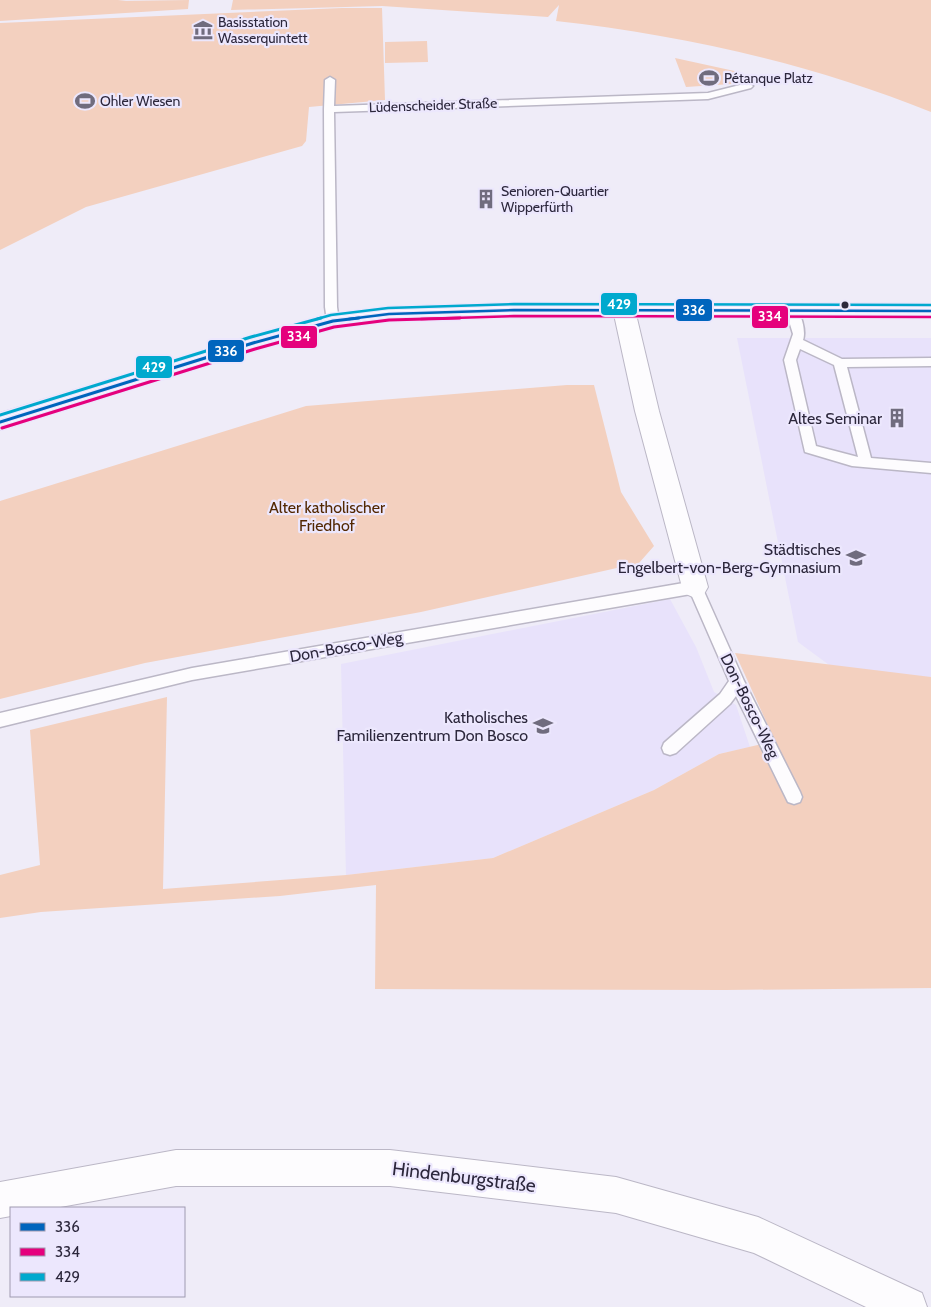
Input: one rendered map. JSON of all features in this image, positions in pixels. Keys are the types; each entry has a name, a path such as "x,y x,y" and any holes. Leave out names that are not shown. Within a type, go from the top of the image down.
{"main road":[{"path":"0,422 253,343 333,321 411,312 624,310 931,311"},
{"name":"Don-Bosco-Weg","path":"624,310 647,411 695,587"},
{"name":"Hindenburgstraße","path":"0,1200 176,1168 390,1168 616,1195 758,1236 908,1307"}],"lane":[{"path":"330,80 331,307 333,321"},
{"name":"Lüdenscheider Straße","path":"329,109 708,96 748,86"},
{"path":"792,311 799,334 790,360 810,449 852,461 931,468"},
{"path":"796,342 840,363 931,362"},
{"path":"840,363 866,462"},
{"name":"Don-Bosco-Weg","path":"0,720 192,674 695,587 737,682 794,797"},
{"path":"670,748 725,698 737,682"}],"shaded area":[{"name":"Städtisches Engelbert-von-Berg-Gymnasium","path":"737,338 931,338 931,723 871,696 798,642"},
{"name":"Katholisches Familienzentrum Don Bosco","path":"670,599 696,647 714,692 736,705 750,747 719,754 654,790 493,858 346,875 341,664"}],"green space":[{"path":"0,0 189,0 188,9 0,21"},
{"path":"233,0 931,0 931,112 840,80 747,54 652,34 556,21 559,5 548,17 382,6 231,10"},
{"path":"342,8 382,8 385,100 309,107 306,141 302,146 86,207 0,250 0,23"},
{"path":"427,41 428,62 385,63 385,42"},
{"name":"Pétanque Platz","path":"675,58 739,72 731,84 686,87"},
{"name":"Alter katholischer Friedhof","path":"567,385 594,385 621,492 654,546 639,563 421,612 145,663 0,699 0,501 306,406"},
{"path":"735,653 931,677 931,988 725,990 375,989 376,885 280,896 41,912 0,918 0,875 40,865 30,730 167,697 163,889 346,875 493,858 654,790 719,754 775,741"}],"transit line":[{"name":"429","path":"0,415 251,337 331,315 388,308 514,304 931,305"},
{"name":"336","path":"0,422 253,343 333,321 389,314 514,310 931,311"},
{"name":"334","path":"2,428 255,349 334,327 389,320 514,316 931,317"}],"place":[{"name":"Basisstation Wasserquintett","path":"203,30"},
{"name":"Pétanque Platz","path":"709,78"},
{"name":"Ohler Wiesen","path":"85,101"},
{"name":"Senioren-Quartier Wipperfürth","path":"486,199"},
{"name":"Altes Seminar","path":"897,418"},
{"name":"Städtisches Engelbert-von-Berg-Gymnasium","path":"856,558"},
{"name":"Katholisches Familienzentrum Don Bosco","path":"543,726"}]}
